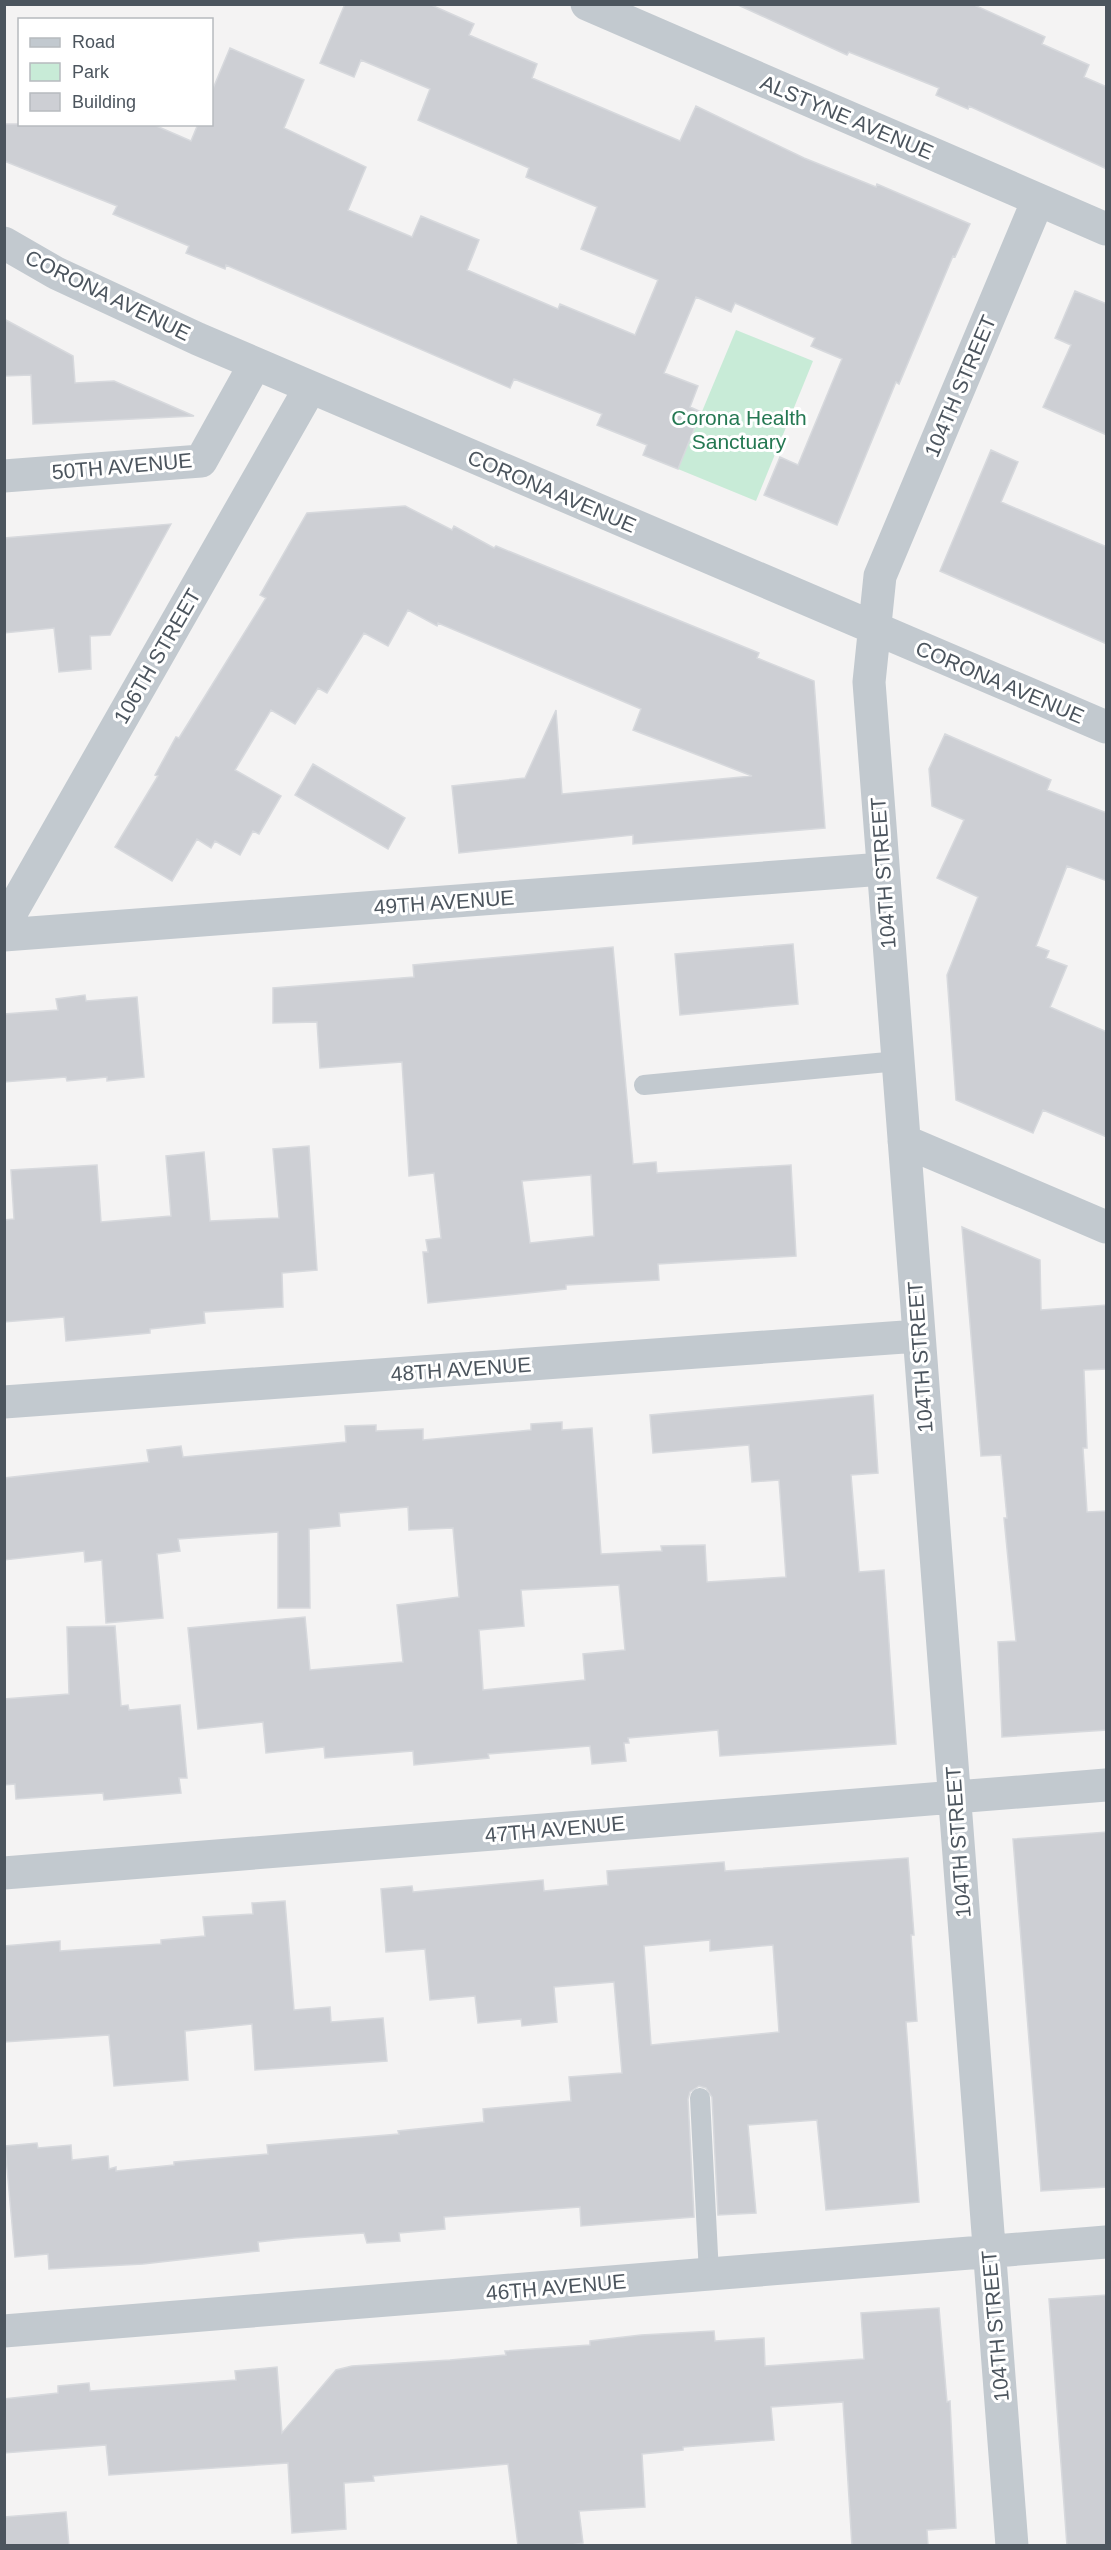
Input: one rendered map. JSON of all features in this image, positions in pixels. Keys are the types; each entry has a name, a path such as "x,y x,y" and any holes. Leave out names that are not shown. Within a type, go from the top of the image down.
{"street":[{"name":"ALSTYNE AVENUE","path":"587,4 1107,229"},
{"name":"104TH STREET","path":"1012,2546 869,682 880,576 1038,200"},
{"name":"CORONA AVENUE","path":"4,243 56,273 255,364 1107,727"},
{"name":"50TH AVENUE","path":"4,476 201,461 255,364"},
{"name":"106TH STREET","path":"4,925 310,388"},
{"name":"49TH AVENUE","path":"4,935 883,869"},
{"path":"904,1141 1107,1227"},
{"name":"48TH AVENUE","path":"4,1402 918,1336"},
{"name":"47TH AVENUE","path":"4,1873 1107,1785"},
{"name":"46TH AVENUE","path":"4,2331 1107,2242"}],"lane":[{"path":"644,1085 897,1061"},
{"path":"700,2098 709,2274"}],"green space":[{"name":"Corona Health Sanctuary","path":"736,330 813,361 756,501 678,469"}],"building":[{"path":"345,4 429,4 474,24 469,35 537,64 532,78 680,141 696,106 804,158 876,187 877,184 970,224 955,257 953,256 899,384 896,382 837,525 764,495 780,457 798,465 842,359 811,346 815,338 735,303 731,312 696,297 664,373 698,386 690,407 701,412 678,469 643,455 647,445 597,425 602,414 514,379 510,388 226,265 225,269 186,253 189,246 113,214 117,206 4,161 4,124 18,124 18,126 157,126 191,141 197,126 213,126 213,89 230,48 304,80 284,128 366,167 348,210 412,237 421,216 479,240 467,270 558,309 560,304 635,335 658,280 581,249 597,207 526,177 529,168 418,120 430,89 361,60 354,77 320,63"},
{"path":"736,4 972,4 1045,37 1042,44 1089,65 1084,77 1107,87 1107,169 969,106 968,109 936,95 939,88 849,52 847,55"},
{"path":"1075,291 1107,304 1107,435 1043,407 1071,345 1055,338"},
{"path":"4,319 73,356 75,383 114,381 194,416 33,424 31,375 4,376"},
{"path":"991,450 1018,462 1001,502 1107,547 1107,644 940,571"},
{"path":"405,506 452,530 454,526 494,548 496,546 759,653 757,658 814,681 825,828 633,844 633,835 459,853 452,786 525,778 556,710 562,794 752,776 633,730 641,709 438,623 437,626 408,610 388,646 364,633 327,693 318,688 295,724 271,710 235,770 281,796 259,834 253,831 240,855 215,841 211,848 197,839 172,881 115,847 158,776 155,775 176,737 179,738 266,598 260,595 307,513"},
{"path":"171,524 110,635 90,636 91,669 59,672 54,628 4,633 4,538"},
{"path":"945,734 1051,780 1047,790 1107,813 1107,881 1067,866 1036,946 1049,951 1046,958 1067,966 1050,1007 1107,1032 1107,1137 1043,1110 1033,1133 956,1100 947,975 978,897 937,878 964,820 932,806 929,769"},
{"path":"313,764 405,818 388,849 295,795"},
{"path":"793,944 798,1004 680,1015 675,954"},
{"path":"613,947 633,1164 656,1162 657,1173 791,1165 796,1256 658,1264 659,1280 566,1285 566,1289 428,1303 423,1252 428,1252 426,1240 441,1238 434,1173 409,1176 402,1062 320,1068 317,1022 273,1023 273,988 414,977 413,965","holes":["591,1175 594,1236 530,1243 522,1181"]},
{"path":"85,995 86,1001 137,997 144,1077 107,1081 107,1077 67,1081 66,1077 4,1082 4,1014 58,1010 56,999"},
{"path":"309,1146 317,1270 282,1273 283,1307 204,1312 205,1323 150,1329 150,1333 66,1341 64,1317 4,1322 4,1220 14,1219 11,1170 97,1165 101,1222 171,1216 166,1156 204,1152 210,1221 279,1218 273,1149"},
{"path":"962,1227 1040,1260 1041,1310 1107,1305 1107,1369 1084,1370 1087,1448 1083,1448 1087,1512 1107,1511 1107,1730 1002,1737 998,1642 1016,1641 1004,1518 1007,1518 1001,1455 981,1456"},
{"path":"873,1395 878,1473 851,1475 859,1572 884,1570 896,1744 720,1756 718,1730 628,1738 629,1743 624,1743 626,1761 592,1764 590,1746 488,1754 489,1758 414,1765 413,1751 325,1758 324,1747 266,1753 263,1722 198,1729 188,1628 305,1617 310,1670 403,1662 397,1605 459,1597 453,1528 409,1530 408,1507 339,1513 340,1526 309,1529 310,1608 278,1608 278,1532 178,1539 180,1551 157,1554 163,1618 106,1623 102,1560 85,1562 84,1551 4,1560 4,1478 149,1462 147,1450 181,1446 183,1457 346,1442 345,1426 376,1425 376,1431 423,1429 423,1440 531,1430 531,1424 562,1422 562,1430 592,1428 601,1554 662,1551 661,1546 705,1545 707,1582 786,1577 779,1480 752,1482 749,1445 653,1453 650,1415","holes":["619,1585 625,1650 583,1654 585,1680 483,1690 479,1630 524,1626 521,1590"]},
{"path":"115,1626 121,1706 128,1705 129,1710 180,1705 187,1778 179,1778 181,1793 104,1800 103,1793 16,1799 15,1784 4,1785 4,1699 69,1694 67,1627"},
{"path":"1107,1832 1107,2187 1041,2191 1013,1839"},
{"path":"908,1858 917,2021 906,2022 919,2202 826,2210 817,2120 748,2125 756,2213 718,2215 712,2097 706,2088 699,2086 690,2092 688,2099 694,2217 581,2226 580,2207 444,2217 445,2229 399,2233 400,2241 367,2243 364,2233 294,2238 258,2242 259,2251 143,2264 49,2269 48,2254 15,2257 5,2146 37,2143 38,2148 71,2145 72,2160 108,2156 109,2169 116,2167 116,2171 174,2165 174,2162 268,2154 267,2145 399,2134 398,2131 484,2122 483,2109 571,2101 569,2077 622,2073 614,1982 554,1987 557,2022 522,2026 521,2019 478,2023 475,1996 430,2000 425,1949 386,1952 381,1889 412,1886 413,1892 543,1880 544,1891 608,1885 607,1871 724,1862 725,1871","holes":["710,1940 710,1951 773,1945 779,2032 651,2045 644,1946"]},
{"path":"285,1901 294,2010 330,2007 331,2022 383,2018 387,2061 255,2070 252,2024 185,2031 188,2080 114,2086 109,2035 4,2042 4,1946 60,1941 60,1951 161,1944 161,1940 205,1936 203,1917 253,1914 252,1903"},
{"path":"1107,2295 1107,2546 1067,2546 1049,2299"},
{"path":"939,2308 947,2402 950,2401 956,2528 927,2530 928,2546 852,2546 843,2402 771,2407 774,2440 683,2447 683,2450 642,2454 645,2507 579,2511 583,2543 565,2546 518,2546 508,2464 373,2476 374,2481 344,2483 346,2529 292,2533 288,2463 109,2475 106,2445 4,2453 4,2399 58,2393 58,2386 89,2383 90,2391 236,2380 235,2371 277,2367 282,2433 336,2370 352,2366 506,2355 505,2351 590,2345 590,2341 641,2335 714,2331 715,2341 764,2338 765,2366 864,2359 861,2313"},
{"path":"66,2512 69,2546 4,2546 4,2517"}]}
